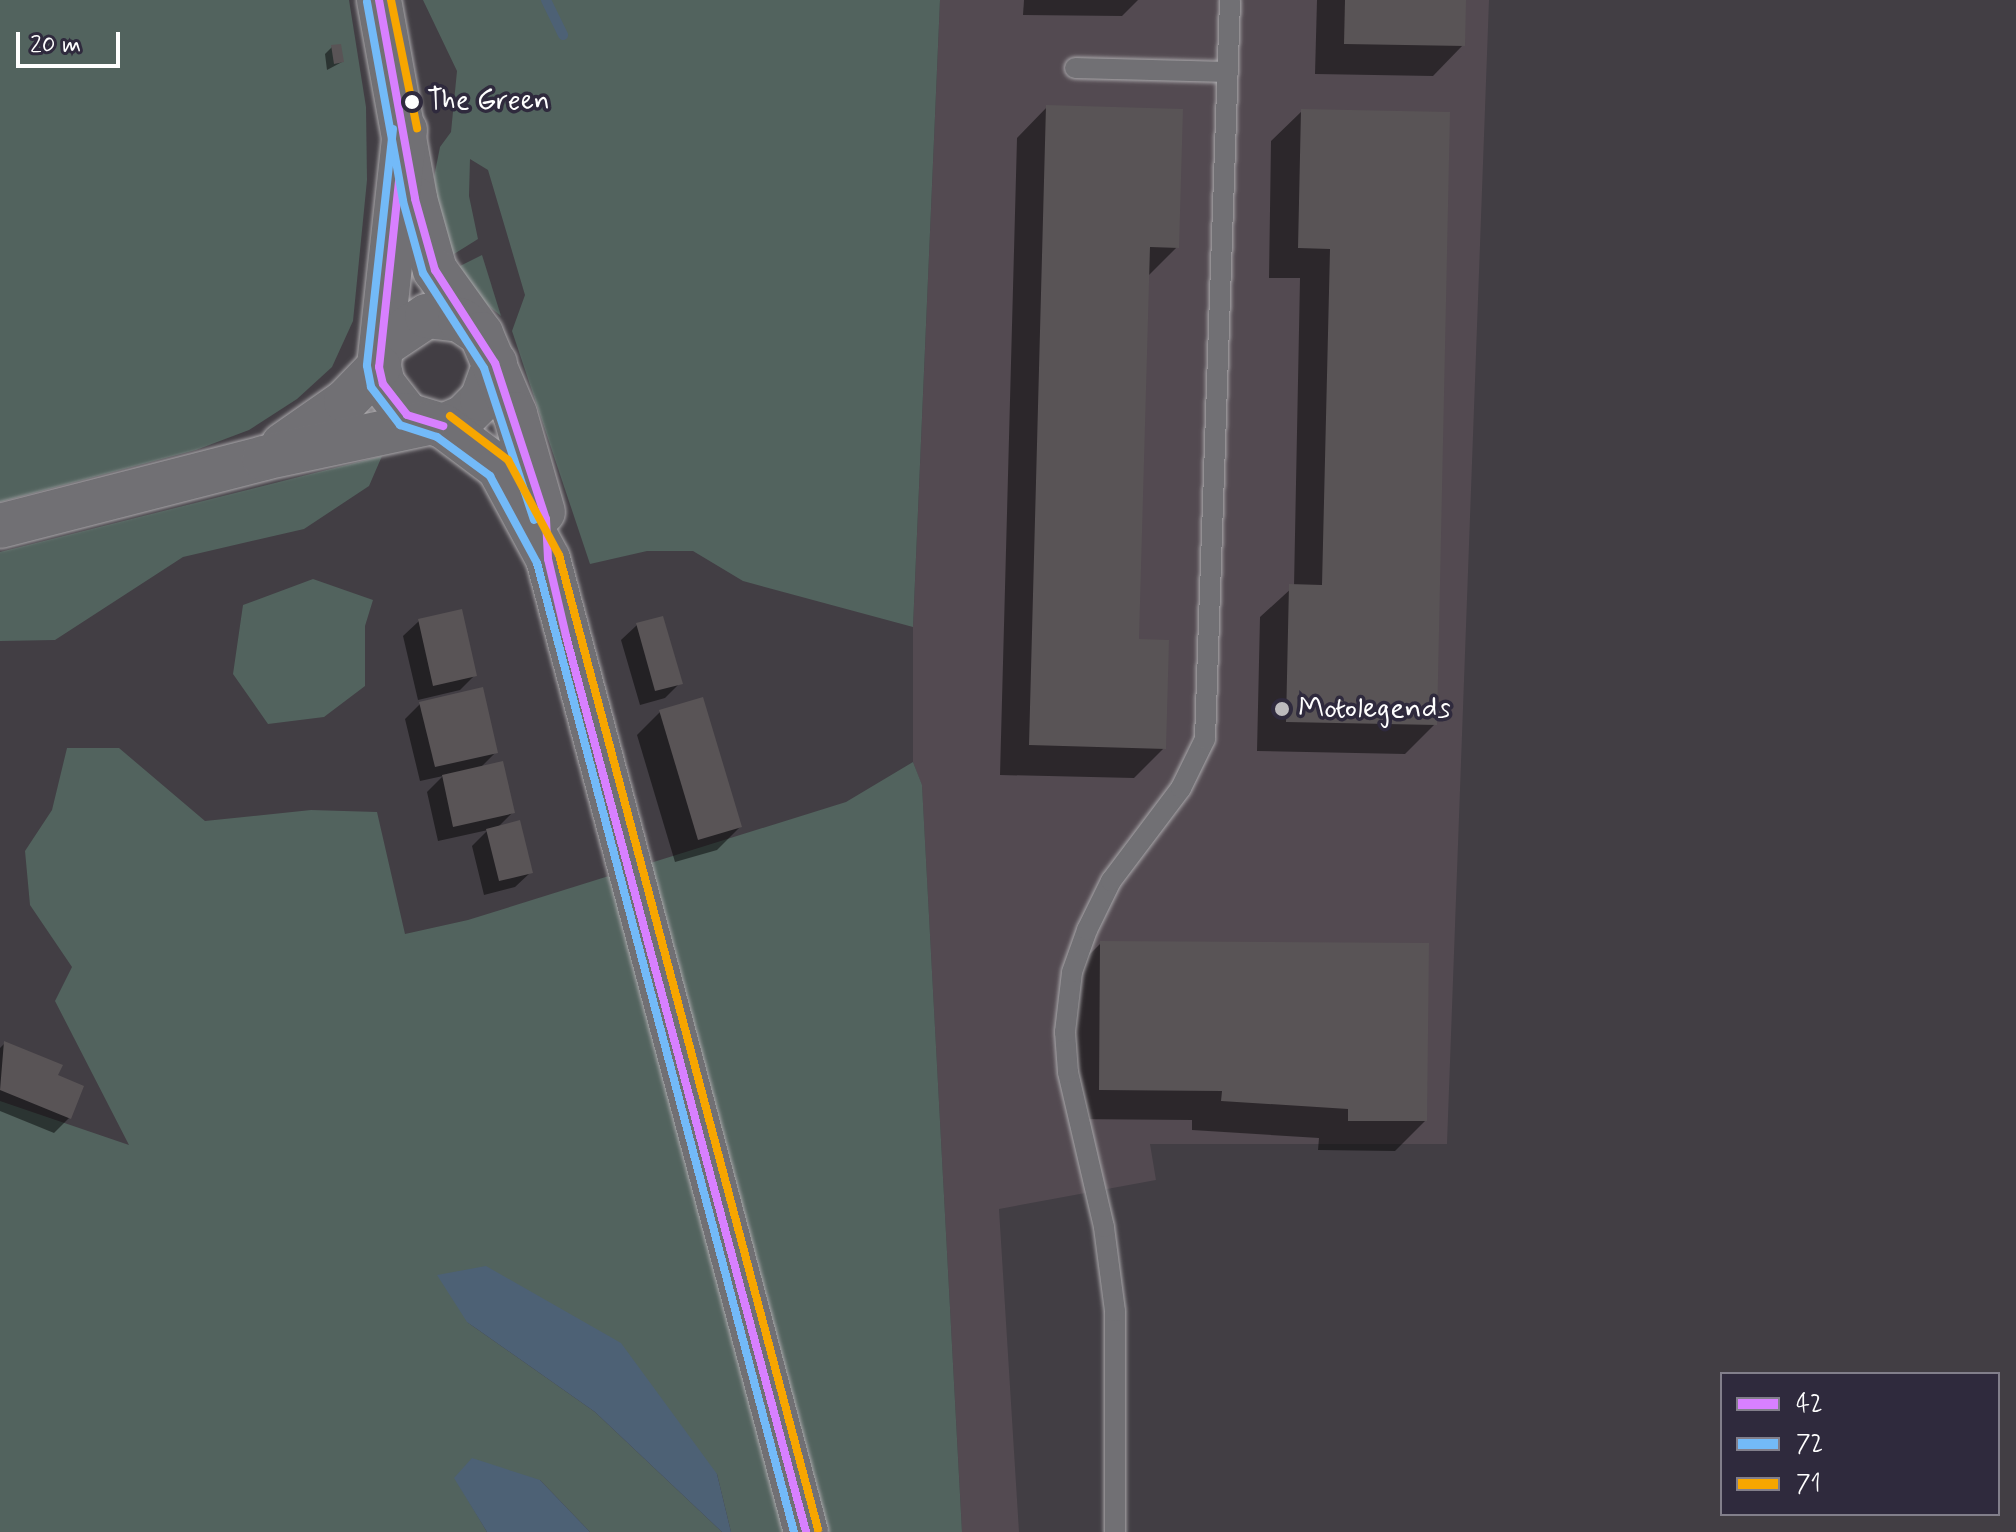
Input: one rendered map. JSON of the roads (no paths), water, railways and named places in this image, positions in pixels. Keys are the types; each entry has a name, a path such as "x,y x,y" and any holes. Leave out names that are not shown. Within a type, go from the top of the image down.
{"main road":[{"path":"379,0 405,130 415,199 435,270 488,349 546,519 548,559 806,1532"},
{"path":"405,130 381,356 393,401 499,468 548,559"},
{"path":"0,526 264,458 464,417 493,382 488,349 460,320 427,316 381,356 346,401 264,458"}],"lane":[{"path":"1115,1532 1115,1311 1104,1227 1068,1072 1065,1032 1072,972 1087,930 1119,869 1181,788 1205,739 1230,0"},
{"path":"1075,68 1228,72"}],"water":[{"path":"486,1266 621,1343 717,1474 731,1532 722,1532 595,1412 467,1322 437,1275"},
{"path":"472,1458 540,1480 590,1532 487,1532 454,1478"}],"waterway":[{"path":"546,0 563,35"}],"place":[{"name":"The Green","path":"412,102"},
{"name":"Motolegends","path":"1282,709"}]}
